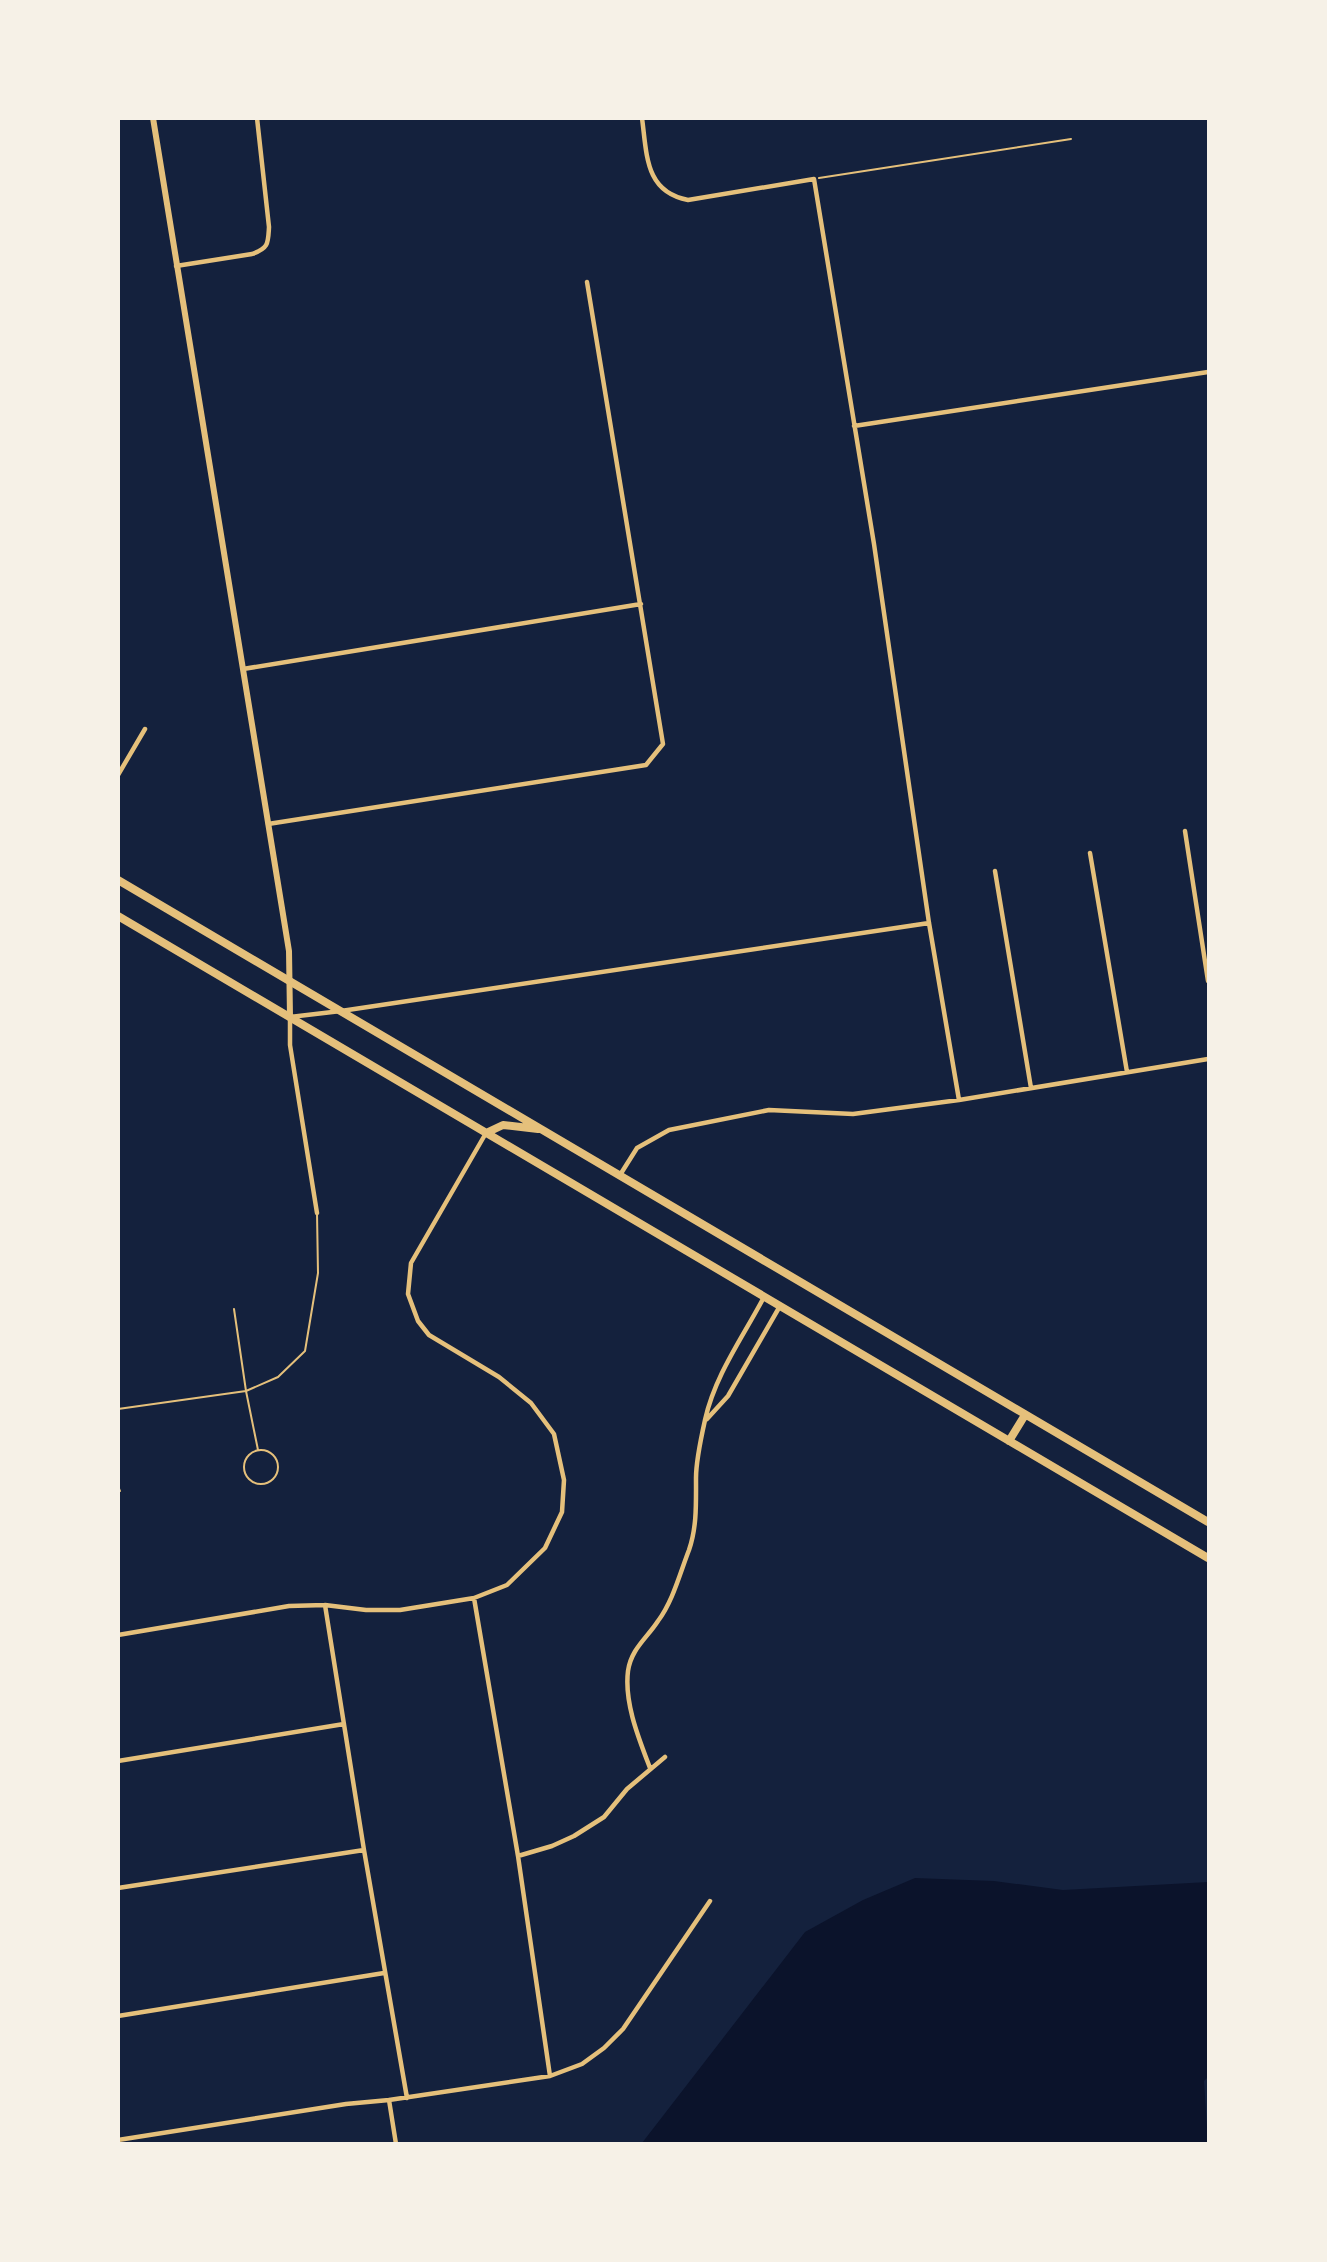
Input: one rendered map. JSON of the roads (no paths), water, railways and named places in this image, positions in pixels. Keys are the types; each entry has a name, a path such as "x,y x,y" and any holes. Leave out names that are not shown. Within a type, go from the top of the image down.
{"main road":[{"path":"118,880 1209,1522"},
{"path":"118,916 1209,1558"},
{"path":"486,1133 503,1125 542,1130"},
{"path":"1009,1441 1025,1414"}],"street":[{"path":"153,118 289,951 290,1045 317,1213"},
{"path":"176,266 252,254 262,251 268,242 269,226 258,118"},
{"path":"642,118 652,176 662,189 673,197 688,200 814,179 874,544 929,924 959,1100"},
{"path":"268,824 646,765 663,744 587,282"},
{"path":"854,426 1209,372"},
{"path":"243,669 641,604"},
{"path":"118,775 145,729"},
{"path":"1185,831 1209,981"},
{"path":"1090,853 1127,1072"},
{"path":"995,871 1031,1088"},
{"path":"290,1017 929,924"},
{"path":"620,1175 637,1148 669,1130 769,1110 853,1114 959,1100 1209,1059"},
{"path":"118,1635 289,1606 325,1605 366,1610 400,1610 474,1598 507,1585 544,1548 562,1512 564,1480 554,1434 531,1403 499,1377 429,1335 418,1321 408,1294 411,1263 486,1133"},
{"path":"650,1768 637,1733 629,1696 628,1671 635,1648 659,1621 673,1592 690,1546 698,1504 696,1476 705,1420 714,1387 764,1297"},
{"path":"705,1420 728,1396 780,1306"},
{"path":"474,1598 518,1856 550,2076"},
{"path":"325,1605 384,1973 407,2098"},
{"path":"118,1761 344,1724"},
{"path":"518,1856 552,1846 574,1836 604,1817 627,1789 665,1756"},
{"path":"118,1888 364,1850"},
{"path":"118,2140 346,2104 407,2098 550,2076 582,2064 604,2048 623,2029 710,1901"},
{"path":"118,2016 384,1973"},
{"path":"389,2100 396,2144"}],"lane":[{"path":"118,1409 246,1391 278,1377 305,1351 318,1273 317,1213"},
{"path":"234,1309 246,1391 258,1450"},
{"path":"258,1450 269,1451 277,1460 278,1471 267,1483 256,1483 247,1477 245,1472 244,1466 248,1456 258,1450"},
{"path":"118,1486 120,1491"}],"water":[{"path":"915,1878 994,1881 1063,1890 1208,1882 1208,2077 1204,2081 1208,2143 642,2143 805,1932 863,1900"}]}
